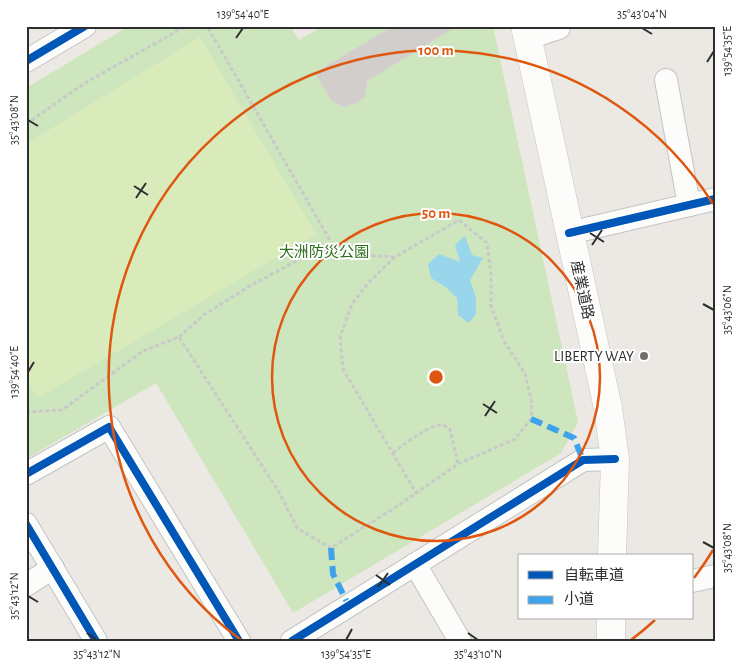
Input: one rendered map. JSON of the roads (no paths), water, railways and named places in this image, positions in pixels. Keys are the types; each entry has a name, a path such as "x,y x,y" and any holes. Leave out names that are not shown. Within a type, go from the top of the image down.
{"main road":[{"name":"産業道路","path":"526,32 608,408 615,459 612,554"},
{"path":"611,620 611,641"}],"street":[{"path":"26,61 85,26"},
{"path":"526,32 559,28 559,26"},
{"path":"666,80 690,205"},
{"path":"569,233 715,200"},
{"path":"26,474 109,426 239,641"},
{"path":"299,639 415,564 583,460 615,459"},
{"path":"26,524 96,641"},
{"path":"415,564 460,641"},
{"path":"26,585 53,568"},
{"path":"694,581 715,576"}],"water":[{"path":"465,236 472,255 483,258 470,280 476,298 476,314 469,323 458,315 457,298 447,288 431,278 428,264 439,254 460,262 455,245"}],"place":[{"name":"LIBERTY WAY","path":"644,356"}],"park label":[{"name":"大洲防災公園","path":"324,252"}]}
